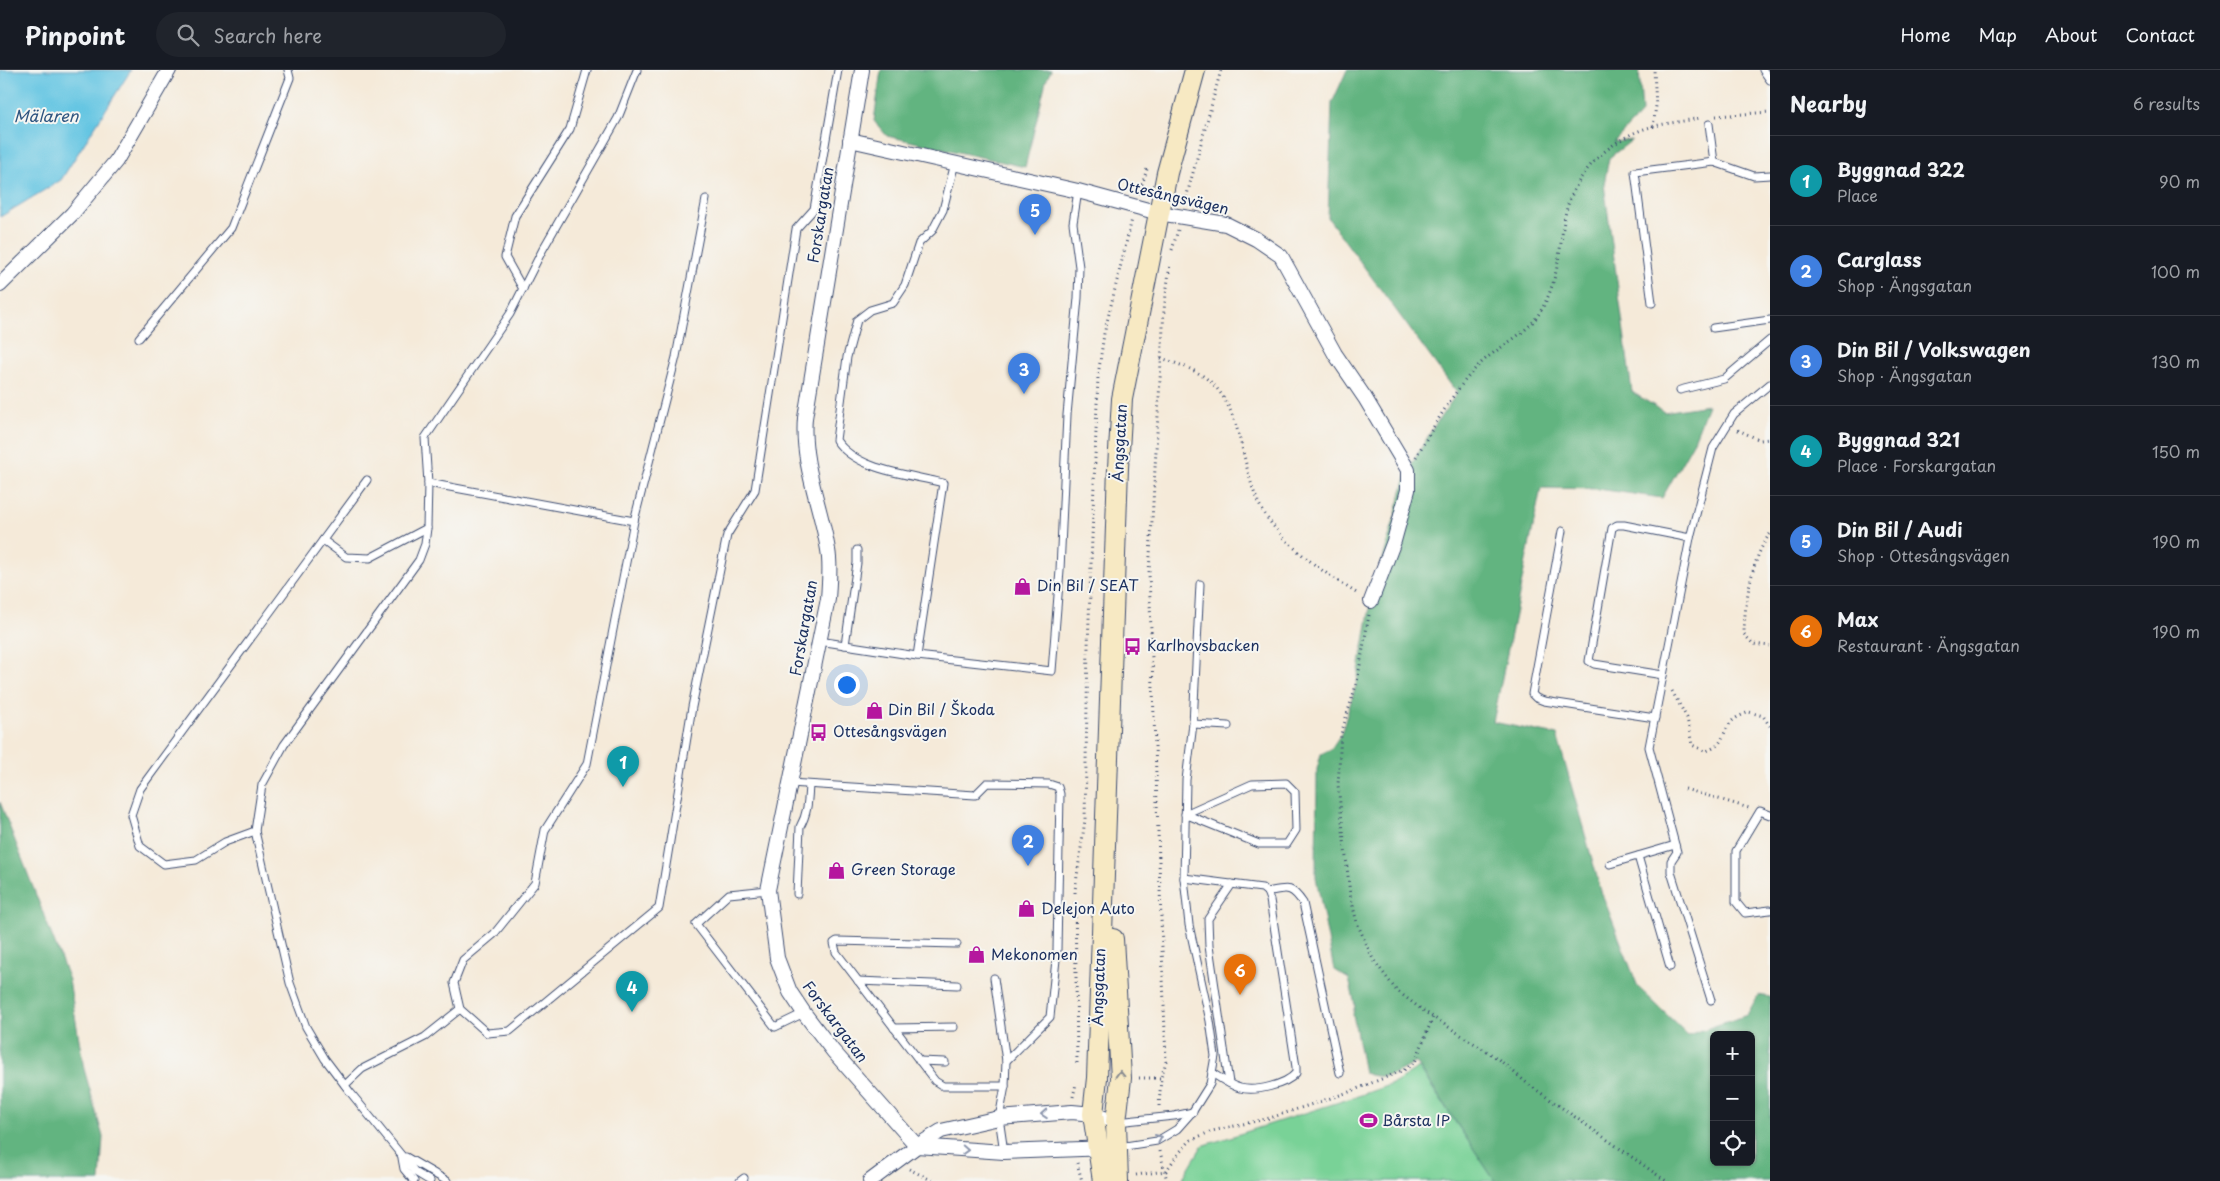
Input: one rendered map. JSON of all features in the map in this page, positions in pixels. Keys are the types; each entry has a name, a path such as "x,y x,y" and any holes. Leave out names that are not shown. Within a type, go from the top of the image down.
{"main road":[{"name":"Ängsgatan","path":"1107,1148 1093,1114 1097,1078 1122,399 1167,173 1195,70"},
{"name":"Ängsgatan","path":"1106,824 1121,1078 1116,1122 1107,1148"},
{"path":"1107,1148 1113,1180"}],"street":[{"path":"0,284 72,214 116,161 168,70"},
{"name":"Forskargatan","path":"862,70 803,434 829,558 828,599 768,890 777,958 790,992 833,1051 917,1146"},
{"name":"Ottesångsvägen","path":"850,140 1078,191 1159,213 1226,224 1256,238 1281,256 1335,354 1365,398 1408,470"},
{"path":"1371,601 1394,541 1408,490 1408,470"},
{"path":"872,1180 917,1146 941,1131 999,1118 1072,1112 1093,1114 1116,1122"},
{"path":"917,1146 1004,1152 1107,1148"}],"lane":[{"path":"139,338 231,228 290,78 288,70"},
{"path":"523,289 505,257 515,216 570,129 587,70"},
{"path":"430,1181 415,1172 345,1085 325,1059 306,1026 290,983 255,831 262,785 284,745 419,560 426,544 428,483 425,438 510,314 543,249 618,118 637,70"},
{"path":"706,199 676,357 634,520 587,764 545,830 534,883 494,934 463,960 454,983 460,1009 488,1033 510,1031 659,908 692,707 727,535 755,490 796,229 814,209 838,70"},
{"path":"1763,70 1770,80"},
{"path":"1708,121 1714,162"},
{"path":"1652,302 1635,172 1714,162 1754,176 1770,175"},
{"path":"917,656 944,483 865,464 844,451 836,440 847,357 857,320 870,310 893,303 905,285 919,243 932,231 943,210 954,163"},
{"path":"820,641 917,656 1052,671 1060,570 1067,415 1078,298 1079,267 1072,224 1078,191"},
{"path":"1713,328 1770,320"},
{"path":"1680,390 1724,379 1770,340"},
{"path":"1711,1000 1671,872 1671,861 1677,852 1649,752 1690,538 1713,448 1734,414 1770,384"},
{"path":"255,831 225,842 196,860 164,864 140,846 131,814 140,788 367,480"},
{"path":"428,483 634,520"},
{"path":"1663,675 1594,664 1589,661 1612,528 1617,525 1624,525 1690,538"},
{"path":"323,540 346,557 370,558 426,528"},
{"path":"1562,531 1532,694 1544,701 1655,718"},
{"path":"845,644 857,562 857,550"},
{"path":"1107,1148 1157,1141 1177,1128 1193,1112 1210,1084 1215,1056 1210,1020 1189,925 1184,878 1186,780 1192,724 1200,584"},
{"path":"1192,724 1228,726"},
{"path":"790,783 975,795 987,783 1049,784 1058,787 1060,794 1058,950 1050,1017 1006,1061"},
{"path":"1286,783 1295,792 1296,830 1287,844 1259,844 1185,814 1252,784 1286,783"},
{"path":"797,894 800,826 805,820 809,784"},
{"path":"1770,815 1760,811 1736,852 1736,902 1745,913 1770,910"},
{"path":"1610,864 1675,845"},
{"path":"1638,856 1670,968"},
{"path":"1184,878 1262,888 1267,892 1270,900 1296,1073 1285,1082 1256,1088 1240,1088 1212,1073"},
{"path":"1230,1083 1209,946 1208,919 1232,884"},
{"path":"1267,892 1287,888 1295,891 1303,903 1340,1073"},
{"path":"768,890 728,894 696,924 775,1027 804,1013"},
{"path":"957,944 837,941 834,943 836,952 935,1081 943,1086 1005,1086"},
{"path":"994,978 1006,1061 1005,1086 999,1118 1004,1152"},
{"path":"858,981 957,984"},
{"path":"345,1085 362,1069 426,1037 460,1009"},
{"path":"894,1028 954,1027"},
{"path":"919,1060 945,1062"},
{"path":"1116,1122 1193,1112"},
{"path":"401,1155 404,1169 414,1181"},
{"path":"401,1155 447,1181"}],"path":[{"path":"1191,178 1221,70"},
{"path":"1653,127 1656,106 1654,70"},
{"path":"1715,117 1770,112"},
{"path":"1408,470 1433,428 1480,364 1536,319 1551,293 1561,254 1568,200 1581,175 1613,143 1653,127 1708,121"},
{"path":"1158,1118 1161,1078 1166,1062 1149,573 1161,358 1170,258"},
{"path":"1161,358 1202,375 1220,390 1232,414 1251,486 1261,507 1278,531 1310,561 1336,580 1371,601 1357,682 1341,734 1338,785 1350,894 1358,923 1373,959 1396,990 1433,1017 1497,1058 1528,1084 1666,1181"},
{"path":"1728,425 1760,440 1770,439"},
{"path":"1770,534 1764,541 1756,562 1744,616 1744,634 1753,644 1770,646"},
{"path":"1663,675 1687,718 1692,744 1699,748 1706,751 1716,748 1724,737 1729,724 1739,716 1749,712 1763,716 1770,726"},
{"path":"1684,789 1760,811"},
{"path":"1113,1180 1166,1171 1191,1140 1212,1131 1270,1118 1341,1095 1404,1070 1415,1062 1433,1017"},
{"path":"1157,1141 1167,1181"},
{"path":"896,1162 933,1181"}],"green space":[{"path":"881,70 1051,70 1046,81 1025,167 887,136 874,121"},
{"path":"1347,70 1639,70 1642,112 1614,142 1632,140 1609,158 1604,184 1632,392 1664,412 1708,405 1693,443 1662,498 1598,489 1541,488 1493,722 1557,735 1601,891 1638,987 1688,1035 1747,1015 1758,995 1770,997 1770,1181 1495,1181 1416,1062 1391,1075 1378,1076 1364,1073 1353,1014 1355,1005 1349,979 1334,970 1316,877 1317,769 1321,754 1331,749 1341,734 1357,682 1371,601 1408,470 1457,393 1328,218 1332,103"},
{"path":"0,802 69,980 84,1069 103,1137 100,1181 0,1181"},
{"name":"Bårsta IP","path":"1419,1068 1495,1181 1181,1181 1202,1146 1395,1083"}],"water":[{"name":"Mälaren","path":"0,70 131,70 61,180 0,217"}],"place":[{"name":"Din Bil / Audi","path":"1035,235"},
{"name":"Din Bil / Volkswagen","path":"1024,394"},
{"name":"Din Bil / SEAT","path":"1023,586"},
{"name":"Karlhovsbacken","path":"1133,646"},
{"name":"Din Bil / Škoda","path":"874,710"},
{"name":"Ottesångsvägen","path":"819,732"},
{"name":"Byggnad 322","path":"623,787"},
{"name":"Carglass","path":"1028,866"},
{"name":"Green Storage","path":"837,870"},
{"name":"Delejon Auto","path":"1027,909"},
{"name":"Mekonomen","path":"977,955"},
{"name":"Max","path":"1240,995"},
{"name":"Byggnad 321","path":"632,1012"},
{"name":"Bårsta IP","path":"1368,1121"}]}
